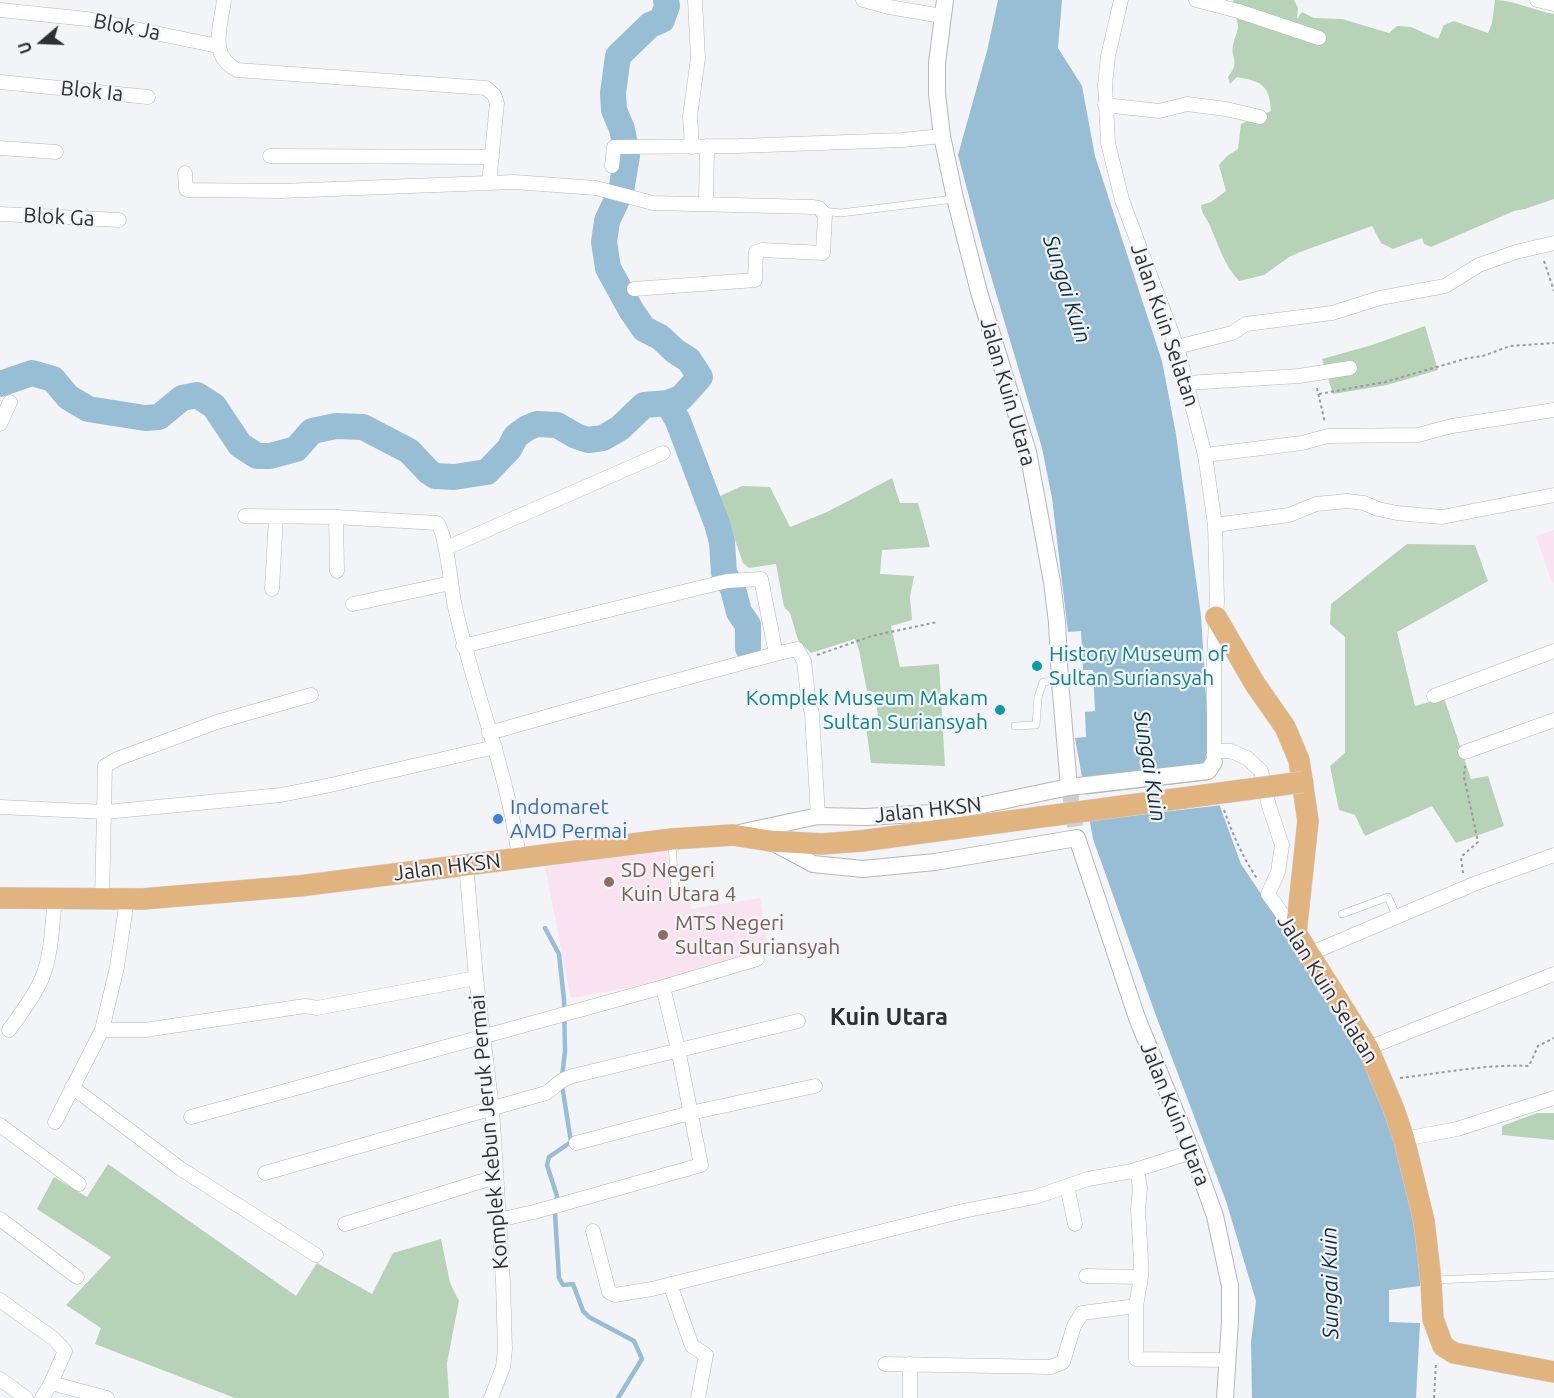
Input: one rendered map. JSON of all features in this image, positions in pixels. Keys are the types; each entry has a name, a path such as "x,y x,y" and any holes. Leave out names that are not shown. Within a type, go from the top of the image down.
{"main road":[{"path":"1216,617 1255,684 1285,728 1299,760 1308,821 1296,933"},
{"path":"733,835 770,841 822,844 861,841 1303,782"},
{"name":"Jalan HKSN","path":"0,898 127,900 299,886 672,839 733,835"},
{"name":"Jalan Kuin Selatan","path":"1296,933 1368,1048 1383,1080 1404,1139 1424,1221 1433,1319 1443,1346"},
{"path":"1443,1346 1454,1353 1554,1372"}],"street":[{"path":"224,0 218,45 226,64 237,70 486,88 494,95 497,103 489,183"},
{"path":"692,147 690,116 698,58 694,0"},
{"path":"863,0 889,7 944,8"},
{"name":"Jalan Kuin Selatan","path":"1121,0 1108,56 1105,105 1108,143 1122,200 1177,347 1205,455 1215,525 1216,617 1212,761"},
{"path":"1196,0 1238,11 1319,38"},
{"path":"1537,0 1554,3"},
{"name":"Jalan Kuin Utara","path":"944,8 937,63 937,94 942,136 979,292 1028,452 1052,582 1060,681 1073,786"},
{"name":"Blok Ja","path":"0,10 87,19 218,45"},
{"name":"Blok Ia","path":"0,82 148,97"},
{"path":"1105,105 1159,111 1187,104 1226,109 1260,117"},
{"path":"612,166 614,147 692,147 902,140 942,136"},
{"path":"706,204 707,146"},
{"path":"0,148 56,152"},
{"path":"270,156 492,157"},
{"path":"185,173 188,190 282,191 514,182 600,189 640,201 814,207 822,211 825,217 822,253 762,250 756,252 755,280 634,289"},
{"name":"Blok Ga","path":"0,214 119,220"},
{"path":"1177,347 1232,333 1246,324 1332,313 1380,298 1445,286 1479,265 1516,252 1554,243"},
{"path":"1187,383 1350,368"},
{"path":"0,424 10,402"},
{"path":"1205,455 1302,443 1328,436 1418,435 1452,426 1554,410"},
{"path":"446,548 663,453"},
{"path":"1215,525 1289,515 1316,504 1347,501 1364,503 1396,513 1442,517 1554,495"},
{"path":"245,516 336,517 437,523 443,530 463,646 509,802 519,858"},
{"path":"272,589 276,517"},
{"path":"336,517 337,571"},
{"path":"463,646 727,581 758,579 762,581 775,649 779,653"},
{"path":"353,604 451,583"},
{"path":"0,807 105,812 281,795 326,786 492,740 634,692 797,649 804,661 808,696 813,714 818,816"},
{"path":"1434,696 1554,651"},
{"path":"102,899 105,766 117,759 217,722 310,695"},
{"path":"1465,752 1554,720"},
{"path":"1212,761 1231,751 1247,758 1261,771 1269,806 1282,845 1278,872 1268,894"},
{"name":"Jalan HKSN","path":"733,835 818,816 866,817 949,812 1073,786 1212,761"},
{"name":"Jalan Kuin Utara","path":"770,841 813,864 864,869 934,862 1077,838 1137,1018 1192,1152 1215,1216 1227,1268 1230,1309 1225,1398"},
{"path":"1309,954 1466,888 1554,855"},
{"name":"Komplek Kebun Jeruk Permai","path":"466,864 476,978 492,1108 505,1349 503,1367 491,1398"},
{"name":"Jalan Kuin Selatan","path":"1268,894 1296,933"},
{"path":"9,1030 32,998 43,977 55,898"},
{"path":"55,1122 102,1029 117,967 127,900"},
{"path":"191,1117 574,1012 757,959"},
{"path":"1368,1048 1554,974"},
{"path":"102,1029 146,1030 305,1006 317,1008 476,978"},
{"path":"498,1220 700,1165 678,1049 663,987"},
{"path":"265,1173 546,1093 561,1080 678,1049 798,1021"},
{"path":"576,1143 690,1113 815,1086"},
{"path":"72,1087 181,1169 316,1255"},
{"path":"1404,1139 1457,1129 1554,1098"},
{"path":"0,1125 79,1184"},
{"path":"593,1231 609,1292 615,1295 670,1284 963,1211 1035,1197 1088,1179 1137,1169 1192,1152"},
{"path":"1137,1169 1140,1188 1138,1210 1141,1277 1136,1306 1136,1359 1227,1360"},
{"path":"345,1224 495,1177"},
{"path":"1067,1186 1075,1224"},
{"path":"0,1218 77,1277"},
{"path":"1086,1276 1141,1277"},
{"path":"670,1284 692,1346 706,1355 698,1398"},
{"path":"0,1299 64,1348 65,1355 42,1398"},
{"path":"885,1364 1051,1367 1063,1362 1074,1326 1082,1313 1136,1306"},
{"path":"910,1364 910,1398"},
{"path":"0,1379 26,1398"},
{"path":"51,1383 62,1384 106,1398"}],"lane":[{"path":"822,211 841,213 955,198"},
{"path":"1015,726 1036,725 1038,697 1043,682 1060,681"},
{"path":"672,839 675,892"},
{"path":"1342,914 1388,897 1397,917"},
{"path":"1431,1281 1554,1275"}],"path":[{"path":"1539,247 1554,291"},
{"path":"1319,394 1384,382 1468,358 1483,356 1510,346 1554,343"},
{"path":"1313,373 1328,436"},
{"path":"804,661 872,636 937,622"},
{"path":"1465,752 1464,777 1478,842 1461,857 1466,888"},
{"name":"Jalan Kuin Selatan","path":"1224,810 1248,865 1268,894"},
{"path":"1383,1080 1454,1070 1510,1065 1529,1066 1538,1046 1554,1038"},
{"path":"1434,1398 1437,1359 1443,1346"}],"shaded area":[{"path":"1554,530 1554,582 1552,583 1536,536"},
{"name":"MTS Negeri Sultan Suriansyah","path":"667,849 671,898 687,895 691,909 760,898 769,951 655,983 571,998 545,867"}],"green space":[{"path":"1234,0 1294,0 1298,8 1297,19 1302,12 1314,18 1342,19 1389,33 1397,26 1411,27 1438,39 1444,25 1454,21 1488,33 1492,23 1495,0 1554,14 1554,199 1514,211 1431,247 1424,244 1422,238 1393,249 1381,243 1372,226 1300,252 1264,275 1239,281 1226,262 1201,205 1211,202 1226,191 1219,165 1238,149 1241,124 1271,111 1266,89 1262,85 1237,77 1230,84 1228,77 1234,67 1232,50 1238,26 1232,2"},
{"path":"1425,326 1438,370 1387,385 1333,394 1322,359 1372,345"},
{"path":"892,478 900,503 918,503 930,547 882,550 880,574 914,576 910,597 912,620 891,626 900,667 939,664 945,766 871,763 865,719 878,717 875,692 867,691 855,639 811,653 798,640 790,613 784,607 776,564 749,568 743,563 720,496 742,486 770,487 790,527 827,512"},
{"path":"1407,544 1475,545 1488,581 1397,632 1415,706 1444,698 1471,779 1488,776 1504,826 1456,843 1432,806 1365,836 1355,815 1339,810 1330,766 1345,753 1345,637 1330,624 1331,604"},
{"path":"1537,1113 1554,1113 1554,1140 1502,1135 1502,1126"},
{"path":"108,1164 296,1296 317,1263 372,1294 393,1253 441,1239 450,1283 459,1301 447,1363 449,1398 235,1398 95,1344 101,1328 66,1305 111,1257 37,1209 54,1177 87,1197"}],"water":[{"name":"Sungai Kuin","path":"998,0 1062,0 1058,48 1082,86 1095,156 1162,361 1176,434 1201,616 1209,745 1205,761 1207,778 1213,787 1241,864 1369,1063 1393,1132 1420,1242 1420,1286 1389,1290 1389,1322 1420,1323 1416,1398 1252,1398 1251,1342 1256,1301 1226,1201 1155,1013 1093,839 1075,738 1086,737 1085,712 1095,711 1093,670 1083,670 1081,631 1068,632 1052,498 1042,448 982,246 958,155 987,51"}],"pier":[{"path":"1211,780 1216,786 1222,805 1087,821 1082,795"}],"waterway":[{"path":"0,384 32,373 53,379 68,397 88,409 145,418 159,417 182,398 197,395 214,406 240,445 257,456 270,456 296,449 312,431 336,426 363,427 409,451 435,476 454,477 487,472 509,449 516,436 537,424 557,425 588,440 603,438 620,428 644,405 668,403 681,398 700,377 689,360 660,337 644,329 608,268 604,242 607,221 621,191 627,156 622,129 614,110 613,93 618,56 650,25 662,20 667,6 666,0"},
{"path":"668,403 678,421 717,524 722,542 724,573 733,589 739,612 748,625 748,648"},
{"path":"545,928 559,954 564,1000 565,1051 562,1077"},
{"path":"562,1085 571,1142 549,1157 547,1165 557,1196 555,1213 559,1278 563,1285 573,1284 583,1311 589,1317 634,1341 642,1359 618,1398"}],"tunnel":[{"path":"1069,787 1077,838"}],"place":[{"name":"History Museum of Sultan Suriansyah","path":"1037,666"},
{"name":"Komplek Museum Makam Sultan Suriansyah","path":"1000,710"},
{"name":"Indomaret AMD Permai","path":"498,819"},
{"name":"SD Negeri Kuin Utara 4","path":"609,882"},
{"name":"MTS Negeri Sultan Suriansyah","path":"663,935"}],"district":[{"name":"Kuin Utara","path":"889,1017"}]}
